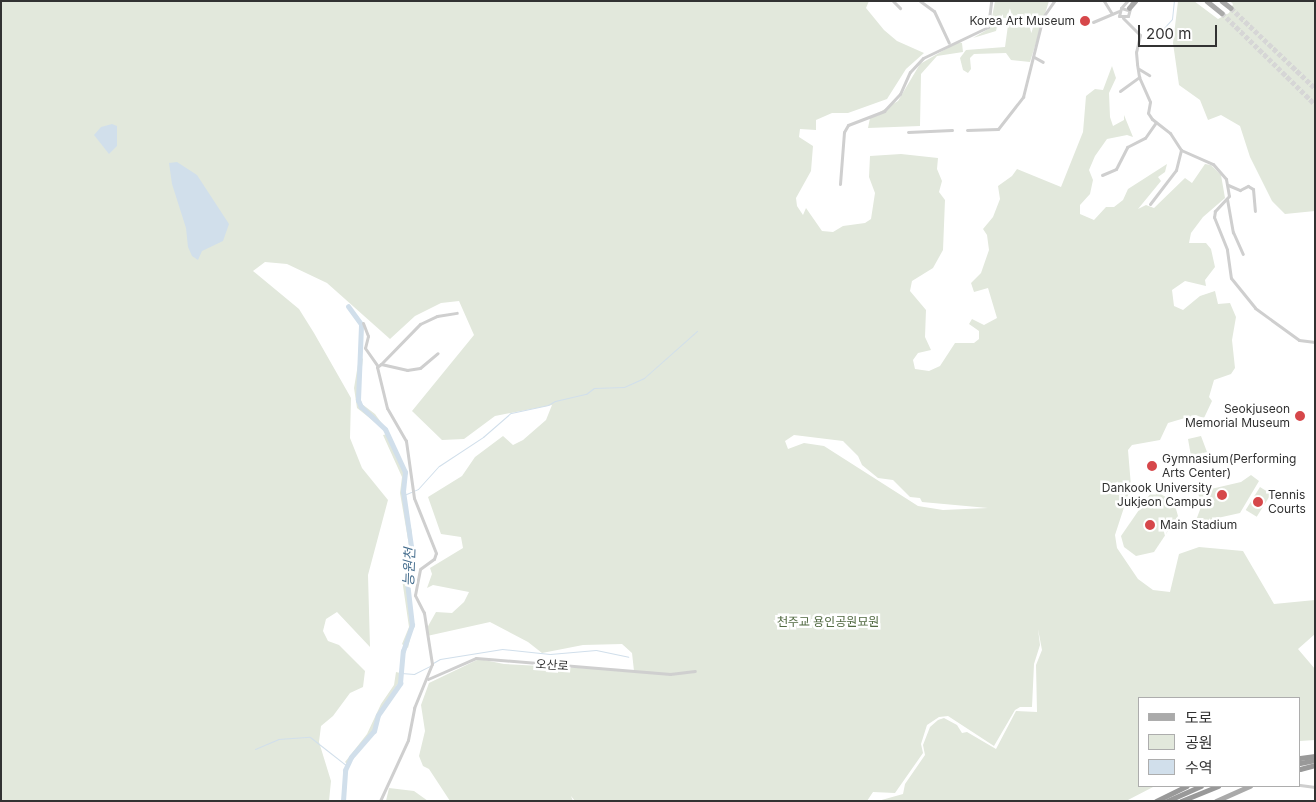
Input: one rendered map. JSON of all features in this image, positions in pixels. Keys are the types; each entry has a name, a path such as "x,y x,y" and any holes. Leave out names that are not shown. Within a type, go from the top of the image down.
{"highway":[{"path":"1301,757 1315,755"},
{"path":"1301,763 1315,760"},
{"path":"1301,769 1315,765"},
{"path":"1156,801 1185,787"},
{"path":"1166,801 1199,787"},
{"path":"1181,801 1216,787"}],"main road":[{"path":"1128,9 1134,1"},
{"path":"1207,1 1222,13"},
{"path":"1222,1 1230,8"},
{"path":"1216,801 1248,787"}],"street":[{"path":"893,1 900,8"},
{"path":"920,1 934,11 949,43"},
{"path":"840,184 844,132 848,125 884,112 900,94 910,72 923,58 949,43 988,27 991,1"},
{"path":"967,130 1001,126 1023,97 1044,17 1054,1"},
{"path":"1104,1 1112,14"},
{"path":"1093,22 1112,14 1127,1"},
{"path":"1120,9 1128,9 1128,16 1123,18"},
{"path":"1120,9 1123,18 1140,35 1136,52 1139,78 1150,102 1148,113 1170,133 1181,150 1219,168 1228,185 1226,199 1214,217 1227,250 1231,278 1252,304 1273,318 1299,340 1315,342"},
{"path":"1034,58 1043,62"},
{"path":"1138,68 1149,75"},
{"path":"1120,91 1139,78"},
{"path":"1102,175 1116,169 1127,147 1145,138 1156,122"},
{"path":"908,132 952,130"},
{"path":"1150,204 1176,170 1181,150"},
{"path":"1228,185 1240,190 1252,188 1255,211"},
{"path":"1226,199 1233,220 1233,232 1243,254"},
{"path":"379,365 420,324 457,313"},
{"path":"363,323 368,336 365,348 379,365 385,402 406,441 413,490 436,547 434,559 420,570 416,595 424,613 432,665 428,680 414,708 408,740 380,801"},
{"path":"379,365 407,370 420,368 438,353"},
{"name":"오산로","path":"428,680 476,658 670,674 695,670"},
{"path":"1301,785 1315,787"}],"green space":[{"name":"천주교 용인공원묘원","path":"1,1 869,1 866,8 884,30 897,41 924,53 906,69 887,99 848,113 832,113 816,120 816,130 800,129 799,137 813,146 811,171 796,198 797,206 803,215 806,208 822,231 833,232 843,226 865,223 871,219 875,193 869,177 870,156 901,154 938,158 937,169 942,181 939,192 945,200 943,250 933,268 912,281 910,291 926,310 925,337 931,350 918,353 913,360 915,369 929,371 940,366 955,343 974,343 979,339 979,331 969,324 972,319 984,325 997,318 988,288 974,292 971,283 981,273 989,250 987,235 983,229 993,217 1000,199 998,186 1012,176 1017,169 1061,187 1083,132 1086,96 1095,89 1103,90 1112,66 1116,78 1109,93 1110,117 1113,126 1124,120 1124,115 1133,137 1127,135 1107,139 1095,156 1089,170 1093,180 1090,194 1080,205 1080,214 1094,220 1106,207 1114,207 1123,200 1128,189 1167,164 1165,172 1158,177 1161,181 1138,209 1146,205 1154,208 1185,178 1192,183 1205,164 1211,165 1221,175 1225,198 1203,217 1191,233 1189,243 1206,243 1211,249 1215,267 1205,280 1206,286 1185,281 1172,290 1174,306 1183,310 1200,296 1215,291 1218,304 1230,303 1236,317 1232,340 1235,368 1231,374 1214,380 1209,397 1212,401 1204,418 1195,415 1168,423 1160,440 1132,445 1128,450 1131,486 1115,535 1117,548 1138,579 1153,590 1170,592 1179,554 1199,547 1243,551 1274,604 1315,600 1315,634 1298,649 1315,669 1315,740 1301,741 1301,697 1138,697 1138,787 1153,787 1126,801 878,801 903,794 905,784 925,755 923,745 930,727 938,720 944,718 957,725 962,733 967,732 996,749 1016,711 1037,712 1036,665 1042,650 1038,629 1040,645 1034,664 1032,707 1020,707 1015,710 994,746 948,716 939,717 927,725 921,744 923,753 895,793 873,792 867,801 575,801 571,796 573,801 450,801 429,769 423,766 419,756 425,731 421,705 429,683 479,659 504,664 634,671 632,653 622,644 583,645 542,653 528,642 490,622 427,636 427,628 436,612 452,613 464,602 469,592 433,585 427,588 432,574 430,568 463,548 461,537 441,534 428,497 462,476 475,457 503,436 513,445 523,440 546,420 552,405 495,416 464,439 442,440 412,411 474,335 459,301 441,303 415,316 390,339 327,283 287,264 265,262 253,271 299,309 314,333 351,398 350,438 362,468 388,500 368,575 370,647 337,612 326,619 323,631 328,641 339,645 365,671 363,687 350,693 333,716 321,726 319,742 331,781 329,801 1,801","holes":["794,435 843,441 858,456 862,465 878,478 893,480 910,497 920,498 922,502 988,508 943,510 918,506 824,446 804,443 788,449 785,441"]},
{"path":"995,1 1049,1 1030,62 1011,60 1006,53 974,54 970,58 971,69 968,73 963,70 960,58 966,50 1005,47 1009,18 999,18 996,31 973,38 990,28"},
{"path":"1178,1 1194,1 1218,19 1229,13 1233,4 1230,1 1315,1 1315,211 1285,214 1272,201 1250,157 1240,126 1221,115 1208,120 1200,100 1179,85 1173,43"},
{"path":"958,42 962,43 963,52 937,56 921,74 920,126 868,128 870,118 898,101 920,64"},
{"path":"359,358 360,361 363,358 359,394 362,404 375,414 386,429 368,414 386,431 357,408 354,388"},
{"path":"388,434 407,473 404,494 405,471 396,454 404,472 402,491 412,532 411,557 400,493 402,477 383,435"},
{"path":"1201,436 1207,452 1191,456 1188,439"},
{"path":"1251,475 1259,481 1240,513 1195,523 1201,507 1198,492 1241,482"},
{"name":"Tennis Courts","path":"1260,487 1271,494 1257,517 1246,510"},
{"name":"Main Stadium","path":"1159,493 1174,502 1178,516 1154,552 1136,556 1124,547 1121,536 1150,494"},
{"path":"409,572 407,584 413,626 408,648 405,646 412,627 404,646 402,644 409,627 402,579 405,573"},
{"path":"396,672 400,673 399,682 377,715 373,730 347,764 345,762 367,734 381,704 394,685"},
{"path":"389,788 414,791 428,801 386,801"}],"water":[{"path":"112,124 117,126 117,146 109,154 94,135 101,127"},
{"path":"177,162 197,175 229,224 223,241 202,251 198,260 192,256 188,247 186,228 172,184 169,163"}],"waterway":[{"path":"1163,29 1172,19 1174,1"},
{"name":"능원천","path":"343,801 345,770 351,757 374,731 378,715 400,683 403,651 412,625 407,582 411,546 403,491 405,472 385,429 361,407 358,400 361,324 348,306"},
{"path":"404,495 418,489 439,466 483,437 511,413 586,394 594,388 624,387 644,378 697,331"},
{"path":"433,663 440,659 502,649 550,654 596,650 628,657"},
{"path":"401,673 414,674 430,666"},
{"path":"255,749 278,739 310,737 347,766"}],"tunnel":[{"path":"1231,8 1315,88"},
{"path":"1222,13 1315,104"}],"place":[{"name":"Korea Art Museum","path":"1085,21"},
{"name":"Seokjuseon Memorial Museum","path":"1300,416"},
{"name":"Gymnasium(Performing Arts Center)","path":"1152,466"},
{"name":"Dankook University Jukjeon Campus","path":"1222,495"},
{"name":"Tennis Courts","path":"1258,502"},
{"name":"Main Stadium","path":"1150,525"}]}
